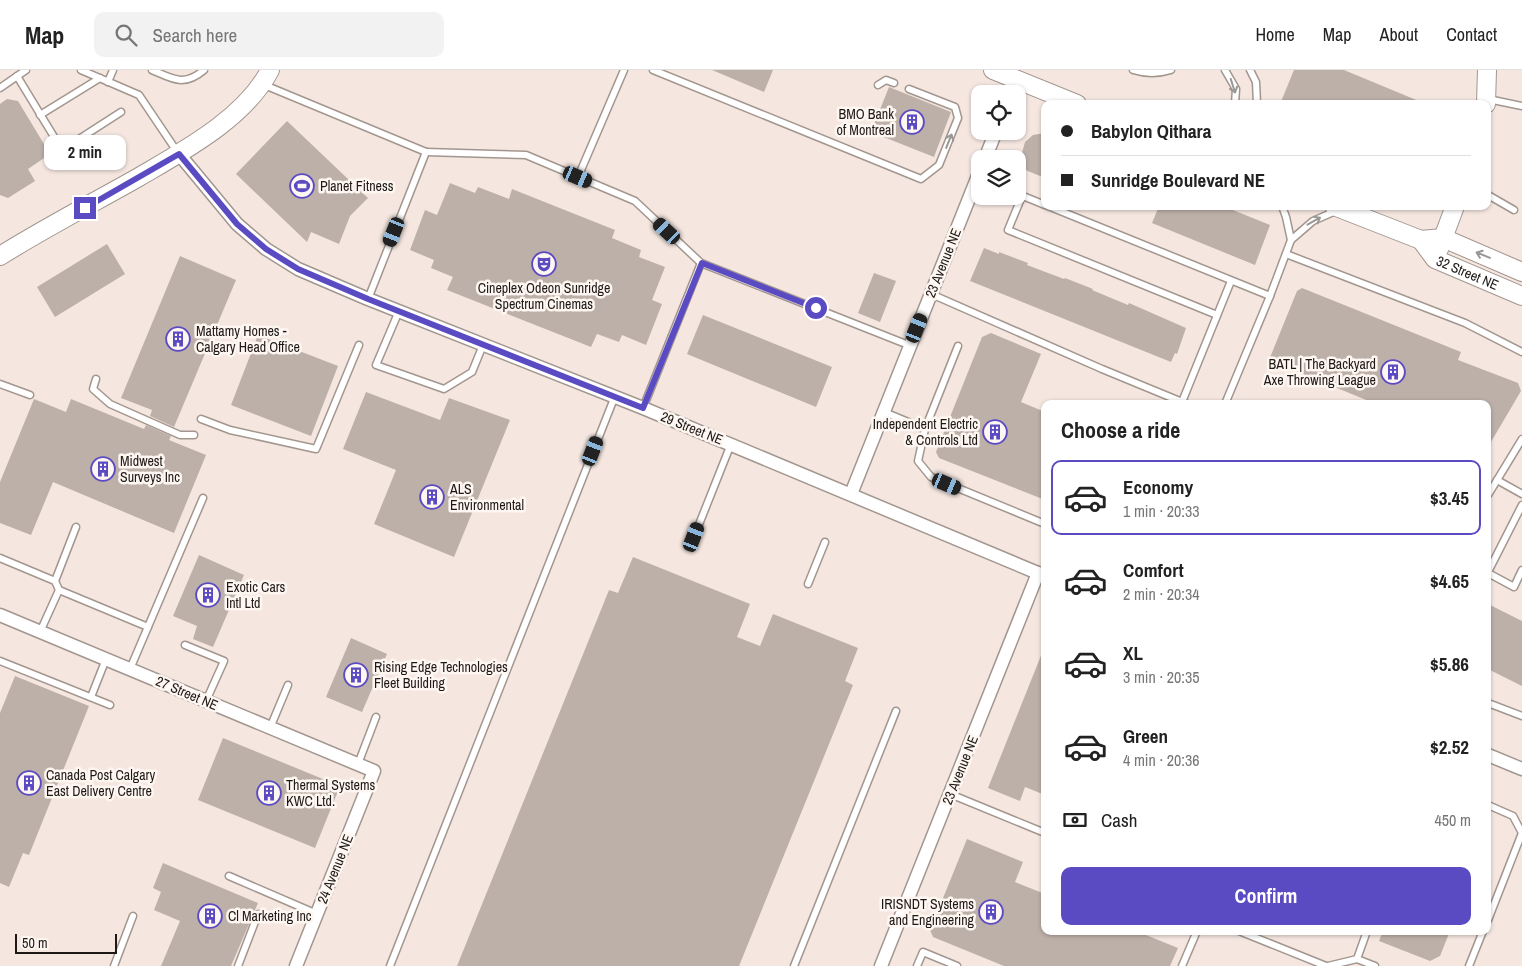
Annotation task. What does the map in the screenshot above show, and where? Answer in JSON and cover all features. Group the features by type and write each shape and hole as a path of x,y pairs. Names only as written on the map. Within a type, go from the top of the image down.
{"street":[{"path":"993,70 1012,85"},
{"path":"1486,100 1487,70"},
{"path":"1,254 179,154 233,115 266,77"},
{"path":"1026,90 1063,100"},
{"name":"29 Street NE","path":"179,154 237,224 266,249 298,269 368,299 615,396 1041,574"},
{"name":"23 Avenue NE","path":"851,494 971,196"},
{"name":"32 Street NE","path":"1342,210 1420,240 1443,238 1522,272"},
{"path":"1435,259 1454,210"},
{"name":"32 Street NE","path":"1420,240 1435,259 1522,296"},
{"name":"23 Avenue NE","path":"881,966 950,794 1041,576"},
{"name":"27 Street NE","path":"0,615 374,771"},
{"path":"1491,756 1522,769"},
{"name":"24 Avenue NE","path":"296,966 374,771"}],"lane":[{"path":"0,88 26,70"},
{"path":"81,70 139,95 179,154"},
{"path":"108,82 113,70"},
{"path":"152,70 176,80 186,81 204,70"},
{"path":"578,177 624,70"},
{"path":"653,70 921,179 939,164 958,118 955,107 909,89"},
{"path":"1133,70 1159,73 1171,70"},
{"path":"1225,70 1236,89 1235,100"},
{"path":"1250,70 1256,82 1257,100"},
{"path":"17,76 62,150 121,112"},
{"path":"266,77 426,152 526,155 635,201 702,263 911,346"},
{"path":"40,114 100,78"},
{"path":"878,85 886,80 894,83"},
{"path":"1491,102 1522,106"},
{"path":"368,299 426,152"},
{"path":"1491,197 1514,210"},
{"path":"1026,198 1041,204"},
{"path":"1017,205 1008,230 1217,315"},
{"path":"1056,210 1270,296"},
{"path":"1283,210 1291,240"},
{"path":"1227,400 1291,240 1313,221 1333,210"},
{"path":"1286,254 1465,324 1522,352"},
{"path":"643,408 702,263"},
{"path":"1185,400 1231,281"},
{"path":"931,294 1102,370 1177,400"},
{"path":"399,311 376,365 444,389 472,372 484,345"},
{"path":"201,419 230,430 316,449 359,345"},
{"path":"958,346 925,430 918,461 931,477 1041,522"},
{"path":"96,379 93,388 110,404 180,435 194,435"},
{"path":"1,386 30,395"},
{"path":"390,966 615,396"},
{"path":"884,412 925,430"},
{"path":"1491,489 1522,439"},
{"path":"694,537 731,444"},
{"path":"1496,480 1522,494"},
{"path":"130,669 204,498"},
{"path":"1491,566 1522,505"},
{"path":"54,581 76,526"},
{"path":"808,584 825,542"},
{"path":"0,558 54,581 59,590 148,627"},
{"path":"1491,574 1514,586 1522,570"},
{"path":"40,632 59,590"},
{"path":"185,646 224,661 206,701"},
{"path":"90,698 106,659"},
{"path":"0,661 110,705"},
{"path":"270,728 288,685"},
{"path":"1491,704 1522,716"},
{"path":"794,966 896,712"},
{"path":"358,764 376,717"},
{"path":"950,794 1041,831"},
{"path":"1491,807 1513,816 1522,833 1491,912"},
{"path":"228,876 317,914"},
{"path":"238,966 258,914"},
{"path":"114,966 134,916"},
{"path":"1182,966 1195,935"},
{"path":"1248,935 1327,966 1357,959 1375,966"},
{"path":"1357,959 1366,935"},
{"path":"1469,966 1481,935"},
{"path":"917,966 923,952 957,966"}],"building":[{"path":"712,70 773,70 764,92"},
{"path":"1294,70 1344,70 1416,100 1282,100"},
{"name":"BMO Bank of Montreal","path":"889,87 951,112 934,157 871,132"},
{"path":"7,99 18,101 50,154 28,169 35,181 8,198 0,195 0,104"},
{"name":"Planet Fitness","path":"287,121 368,198 350,216 339,244 311,232 307,242 236,174"},
{"path":"1041,134 1041,176 1026,170 1026,150 1023,150 1025,142 1033,135"},
{"name":"Cineplex Odeon Sunridge Spectrum Cinemas","path":"450,183 475,193 478,187 509,199 512,189 615,230 612,238 641,250 639,257 665,267 652,300 662,304 646,345 622,335 619,342 597,334 591,347 447,290 453,277 431,268 434,260 410,250 425,210 437,215"},
{"path":"1157,210 1233,210 1270,225 1255,265 1152,223"},
{"path":"107,244 125,274 55,317 37,287"},
{"path":"984,248 1028,263 1027,265 1093,289 1128,305 1129,303 1186,328 1177,354 1175,353 1171,362 970,281"},
{"name":"Mattamy Homes - Calgary Head Office","path":"180,256 236,280 174,427 150,416 152,410 121,398"},
{"path":"874,273 896,281 880,322 858,313"},
{"name":"BATL | The Backyard Axe Throwing League","path":"1302,288 1461,352 1458,360 1518,383 1521,391 1491,442 1491,400 1366,400 1269,360 1297,291"},
{"path":"703,315 832,367 816,407 687,354"},
{"name":"Independent Electric & Controls Ltd","path":"991,333 1041,354 1021,402 1041,410 1041,498 939,458 936,452 982,337"},
{"path":"258,335 338,366 311,436 231,405"},
{"name":"ALS Environmental","path":"366,392 440,420 449,398 510,420 454,557 374,524 396,470 343,449"},
{"name":"Midwest Surveys Inc","path":"34,399 66,412 71,399 144,429 146,425 171,436 169,440 206,455 174,533 53,482 31,535 0,523 0,482"},
{"name":"Exotic Cars Intl Ltd","path":"199,555 244,575 213,647 193,639 197,626 173,616"},
{"path":"633,557 750,604 737,637 760,646 773,614 858,648 845,681 853,685 739,966 457,966 609,590 618,593"},
{"path":"1491,606 1522,621 1522,686 1491,670"},
{"name":"Rising Edge Technologies Fleet Building","path":"351,638 387,654 362,712 326,697"},
{"path":"1041,656 1041,793 1025,787 1020,801 988,788"},
{"name":"Canada Post Calgary East Delivery Centre","path":"15,676 89,706 29,855 23,853 9,887 0,883 0,713"},
{"name":"Thermal Systems KWC Ltd.","path":"223,738 340,786 315,848 198,800"},
{"name":"IRISNDT Systems and Engineering","path":"967,839 1023,862 1015,882 1041,892 1041,935 1146,935 1178,948 1170,966 1004,966 933,937 930,930"},
{"name":"Cl Marketing Inc","path":"163,863 258,903 231,966 161,966 180,921 154,910 161,892 153,888"},
{"path":"1381,935 1448,935 1440,956 1430,961 1379,941"}],"place":[{"name":"BMO Bank of Montreal","path":"912,122"},
{"name":"Planet Fitness","path":"302,186"},
{"name":"Cineplex Odeon Sunridge Spectrum Cinemas","path":"544,264"},
{"name":"Mattamy Homes - Calgary Head Office","path":"178,339"},
{"name":"BATL | The Backyard Axe Throwing League","path":"1393,372"},
{"name":"Independent Electric & Controls Ltd","path":"995,432"},
{"name":"Midwest Surveys Inc","path":"103,469"},
{"name":"ALS Environmental","path":"432,497"},
{"name":"Exotic Cars Intl Ltd","path":"208,595"},
{"name":"Rising Edge Technologies Fleet Building","path":"356,675"},
{"name":"Canada Post Calgary East Delivery Centre","path":"29,783"},
{"name":"Thermal Systems KWC Ltd.","path":"269,793"},
{"name":"IRISNDT Systems and Engineering","path":"991,912"},
{"name":"Cl Marketing Inc","path":"210,916"}],"route":[{"path":"85,208 179,154 237,224 266,249 298,269 368,299 643,408 702,263 816,308"}]}
